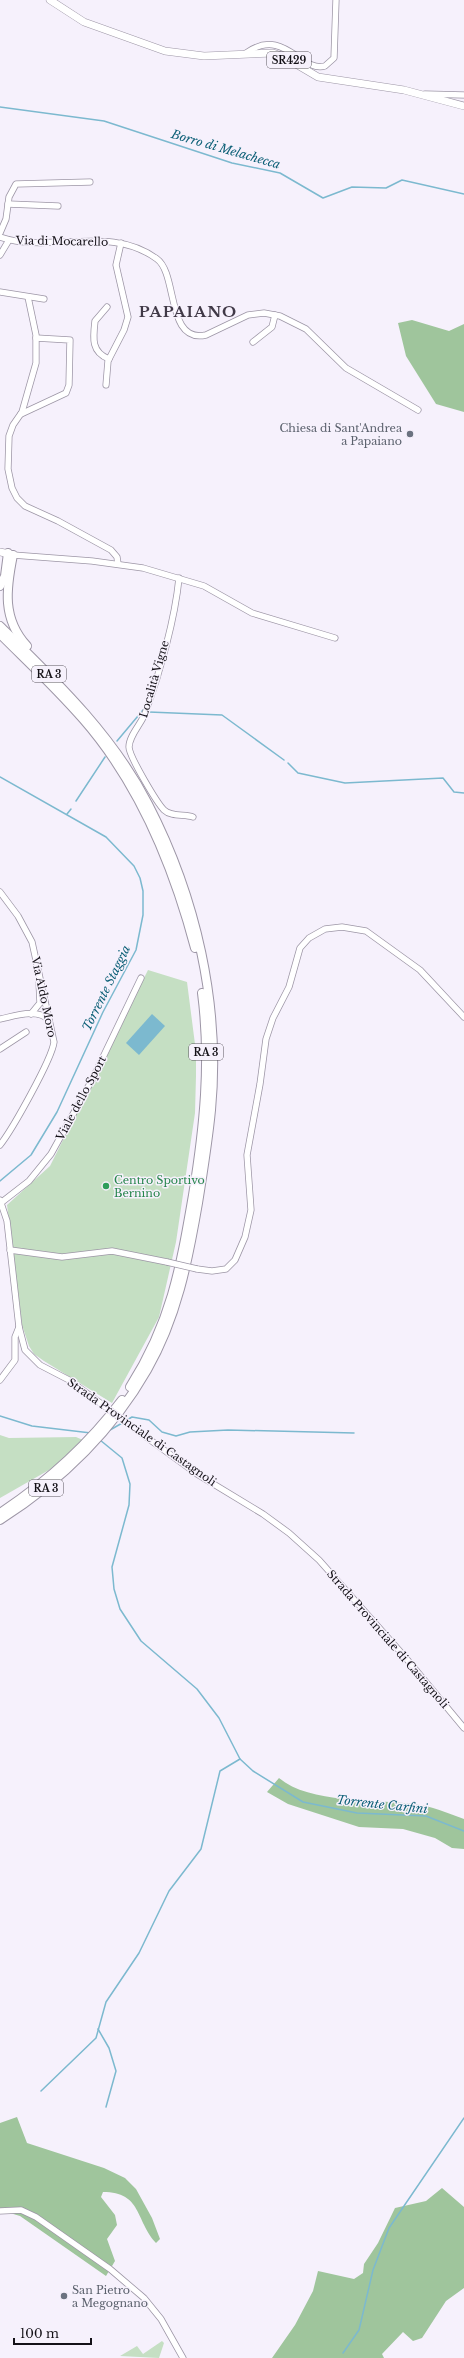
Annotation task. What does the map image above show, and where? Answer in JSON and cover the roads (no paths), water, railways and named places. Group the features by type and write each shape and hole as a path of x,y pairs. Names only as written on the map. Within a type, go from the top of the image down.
{"highway":[{"path":"0,586 5,576 7,553"},
{"path":"7,553 7,595 12,622 23,642 76,697 96,725"},
{"name":"RA 3","path":"0,626 66,691 96,725 137,783 161,832 194,920 211,1016 212,1057 211,1109 205,1158 189,1257 180,1293 169,1327 148,1370 110,1421 60,1478 0,1520"},
{"name":"RA 3","path":"0,634 67,701 99,739 139,799 162,850 188,921 195,949 205,1015 206,1108 189,1218 175,1292 164,1323 143,1366 110,1421"},
{"path":"0,640 46,685 67,701"},
{"name":"RA 3","path":"0,1513 56,1473 85,1449"}],"main road":[{"name":"SR429","path":"50,0 75,17 110,33 157,49 180,54 210,56 265,52 279,55 311,75 421,94 464,106"}],"street":[{"path":"246,53 262,46 276,45 289,50 315,66 326,66 334,58 336,0"},
{"path":"421,94 464,94"},
{"path":"0,233 6,219 12,188 20,183 90,182"},
{"path":"8,204 58,206"},
{"name":"Via di Mocarello","path":"0,237 9,240 33,242 96,241 121,243 147,253 161,262 168,276 178,320 187,330 196,335 208,334 248,315 275,315 306,329 336,361 349,371 418,410"},
{"path":"0,255 9,240"},
{"path":"106,385 109,359 124,330 128,317 116,265 121,243"},
{"path":"0,292 44,299"},
{"path":"28,297 36,338 35,370 21,414 11,429 8,441 9,474 12,488 17,498 30,509 58,521 110,550 117,557 118,564"},
{"path":"107,307 95,321 95,348 97,353 109,359"},
{"path":"254,342 272,327 275,315"},
{"path":"21,414 62,396 68,388 70,340 36,338"},
{"path":"7,553 118,564 179,578 207,587 252,613 335,638"},
{"name":"Località Vigne","path":"179,578 167,635 147,709 130,741 129,748 145,779 164,810 170,814 193,817"},
{"name":"Via Aldo Moro","path":"0,892 16,911 27,931 35,952 54,1042 51,1053 13,1126 0,1146"},
{"path":"10,1250 62,1257 112,1252 197,1269 220,1271 226,1269 235,1260 245,1236 250,1210 247,1155 260,1084 266,1038 273,1018 289,987 300,948 309,938 325,928 342,927 366,931 420,970 464,1017"},
{"path":"30,1014 40,1001 40,974"},
{"name":"Viale dello Sport","path":"1,1201 30,1181 50,1157 80,1101 141,978"},
{"path":"0,1019 30,1014 43,1015 50,1021"},
{"path":"0,1049 26,1032"},
{"name":"Strada Provinciale di Castagnoli","path":"1,1201 6,1215 19,1327 24,1347 32,1359 69,1380 197,1474 263,1514 289,1533 319,1560 405,1657 464,1728"},
{"path":"0,1380 15,1360 15,1337 19,1327"},
{"path":"0,2211 21,2210 36,2217 110,2269 144,2298 161,2319 183,2358"}],"water":[{"path":"152,1014 165,1026 139,1055 126,1043"}],"waterway":[{"name":"Borro di Melachecca","path":"0,107 104,121 232,163 280,173 323,198 352,187 386,188 402,180 464,194"},
{"path":"117,741 143,710"},
{"path":"149,712 222,715 284,760"},
{"path":"76,801 105,757"},
{"path":"288,763 298,773 345,783 443,778 454,792 464,793"},
{"name":"Torrente Staggia","path":"0,777 106,837 134,866 140,878 143,891 143,915 136,950 103,1012 57,1112 31,1155 0,1181"},
{"name":"Torrente Staggia","path":"67,814 71,809"},
{"name":"Torrente Carfini","path":"0,1416 32,1426 91,1433"},
{"path":"127,1420 132,1417 149,1420 162,1432 176,1436 190,1432 228,1430 354,1433"},
{"path":"110,1430 124,1422"},
{"name":"Torrente Carfini","path":"100,1440 122,1458 130,1484 129,1505 112,1567 114,1589 120,1609 141,1641 197,1689 219,1718 240,1759 253,1771 303,1802 357,1813 426,1816 464,1831"},
{"path":"41,2091 96,2038 106,2002 139,1953 169,1891 201,1849 220,1771 240,1759"},
{"path":"98,2029 109,2048 116,2071 106,2107"},
{"path":"343,2353 359,2330 373,2270 389,2228 464,2118"}],"place":[{"name":"Chiesa di Sant'Andrea a Papaiano","path":"410,434"},
{"name":"Centro Sportivo Bernino","path":"106,1186"},
{"name":"San Pietro a Megognano","path":"64,2296"}],"district":[{"name":"PAPAIANO","path":"188,311"}]}
